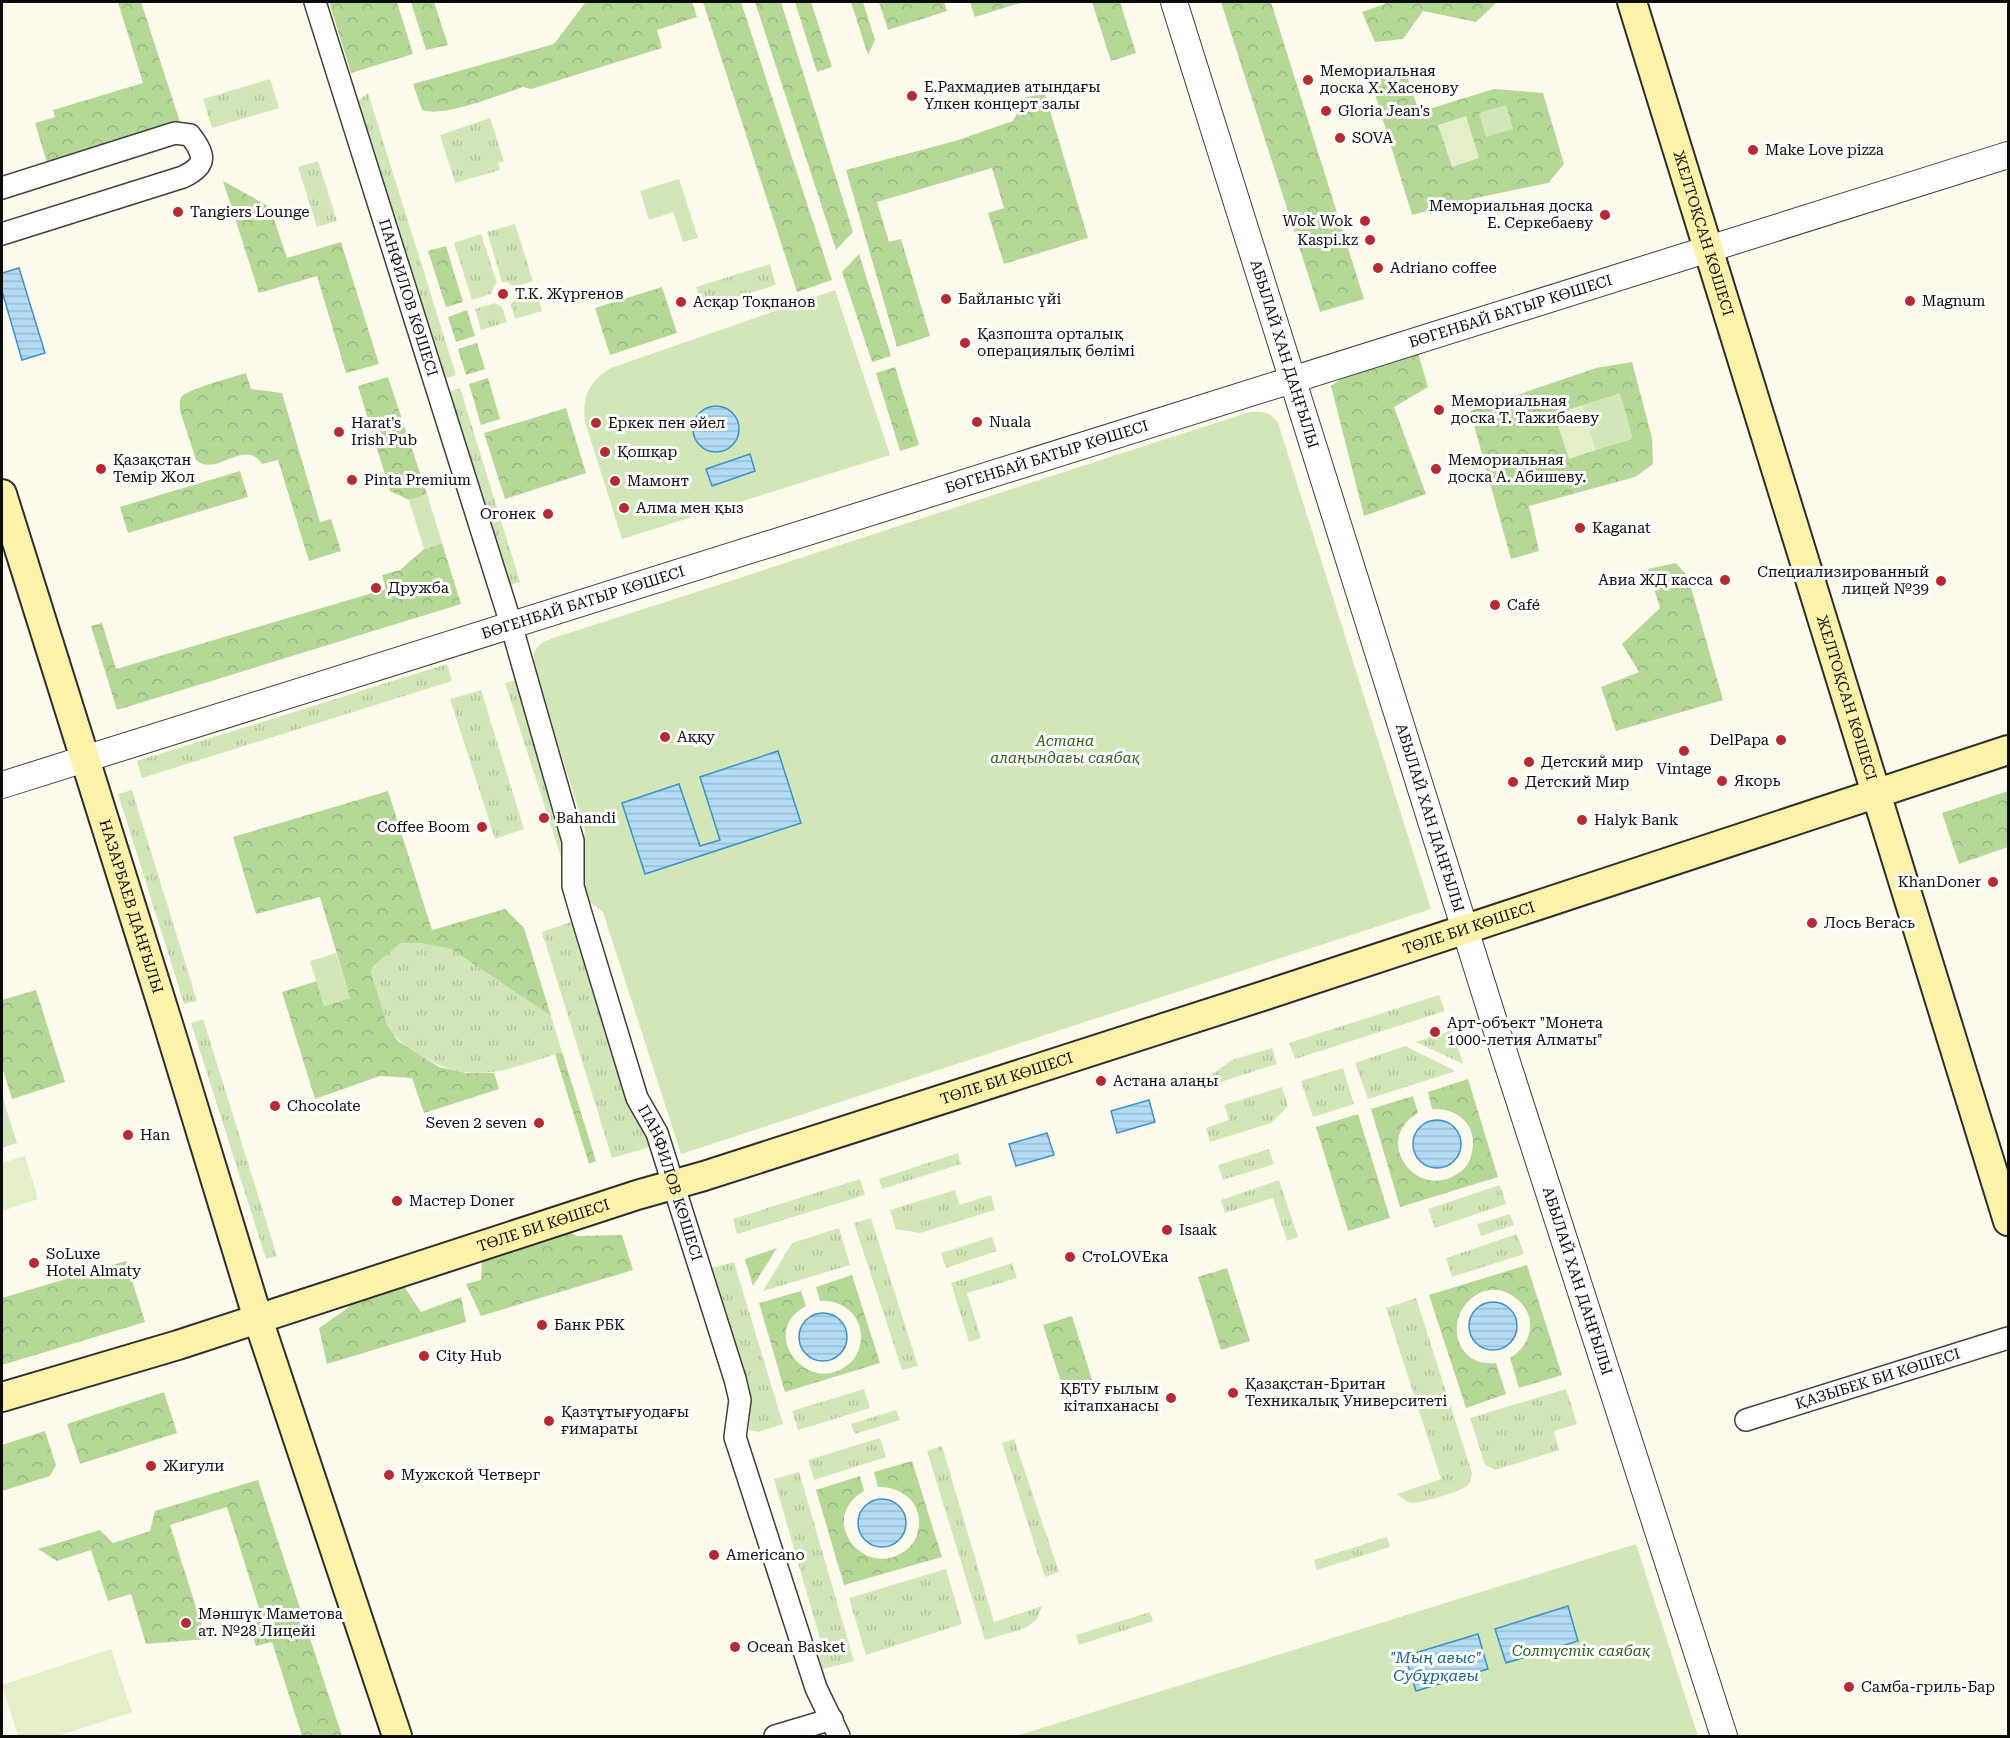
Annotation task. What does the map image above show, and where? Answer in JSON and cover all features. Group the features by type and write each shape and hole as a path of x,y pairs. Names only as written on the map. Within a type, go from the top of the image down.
{"main road":[{"name":"ЖЕЛТОҚСАН КӨШЕСІ","path":"1632,2 2008,1221"},
{"name":"НАЗАРБАЕВ ДАҢҒЫЛЫ","path":"2,494 258,1319 397,1737"},
{"name":"ТӨЛЕ БИ КӨШЕСІ","path":"2,1398 178,1345 1233,1006 2008,750"}],"street":[{"name":"ПАНФИЛОВ КӨШЕСІ","path":"315,2 511,624 573,841 573,886 637,1098 656,1130 735,1379 740,1400 735,1437 816,1688 836,1728"},
{"name":"АБЫЛАЙ ХАН ДАҢҒЫЛЫ","path":"1174,2 1491,1014 1724,1737"},
{"path":"2,188 175,133 190,135 201,149 201,161 196,171 183,177 2,234"},
{"name":"БӨГЕНБАЙ БАТЫР КӨШЕСІ","path":"84,758 2008,155"},
{"path":"2,785 84,758"},
{"name":"ҚАЗЫБЕК БИ КӨШЕСІ","path":"1746,1420 2008,1338"},
{"path":"775,1737 836,1728"}],"green space":[{"path":"118,2 141,2 180,122 47,163 35,123 55,117 53,110 143,83"},
{"path":"329,2 397,2 413,54 351,73"},
{"path":"411,2 434,2 448,45 426,50"},
{"path":"692,2 697,17 657,30 662,48 531,89 523,87 444,111 422,110 413,84 554,44 585,3"},
{"path":"703,2 741,2 832,280 797,292"},
{"path":"755,2 781,2 853,232 836,250"},
{"path":"795,2 811,2 832,67 817,72"},
{"path":"851,2 863,2 875,40 868,55"},
{"path":"879,2 944,2 947,11 888,30"},
{"path":"970,2 1019,2 1020,3 975,17"},
{"path":"1092,2 1120,2 1136,53 1111,61"},
{"path":"1221,2 1271,2 1364,299 1320,312"},
{"path":"1384,2 1497,2 1476,22 1423,11 1403,39 1375,42 1362,12 1385,4"},
{"path":"1367,68 1406,72 1419,112 1494,89 1543,93 1564,164 1548,183 1476,198 1412,215"},
{"path":"270,79 279,108 212,128 203,99"},
{"path":"368,93 456,375 443,379 355,103"},
{"path":"1045,94 1088,238 1004,264 988,213 1004,208 992,168 877,202 889,242 901,239 930,336 897,347 846,170 955,141 1013,121 1026,97"},
{"path":"1506,105 1513,129 1486,137 1479,113"},
{"path":"1466,116 1479,158 1452,167 1438,125"},
{"path":"490,118 504,161 498,163 500,170 455,183 440,135"},
{"path":"318,161 337,221 317,227 298,167"},
{"path":"679,179 698,238 683,242 673,212 649,220 640,191"},
{"path":"223,181 270,207 287,258 341,242 379,364 346,373 317,276 259,293"},
{"path":"515,224 533,281 514,287 507,282 502,282 487,232"},
{"path":"481,234 497,283 491,294 472,300 454,243"},
{"path":"446,246 463,302 446,307 428,251"},
{"path":"859,254 891,356 872,362 842,272"},
{"path":"770,264 776,285 702,308 696,287"},
{"path":"662,287 677,333 610,355 595,308"},
{"path":"536,289 542,311 515,319 511,305 517,295"},
{"path":"835,290 890,455 622,539 584,413 586,397 592,384 611,368","holes":["713,405 721,406 735,414 699,446 693,433 694,421 706,408"]},
{"path":"495,303 502,307 507,322 481,330 475,309"},
{"path":"467,310 475,336 456,342 448,317"},
{"path":"477,343 485,369 466,375 458,349"},
{"path":"1417,350 1428,387 1394,407 1426,494 1364,516 1331,386 1351,372"},
{"path":"1632,362 1652,438 1653,464 1635,477 1529,506 1539,551 1511,559 1470,411 1596,368"},
{"path":"895,367 919,445 900,451 876,373"},
{"path":"246,373 251,389 282,393 320,522 331,519 341,551 309,561 278,460 262,464 255,457 247,455 212,464 204,464 196,460 180,411 181,397 201,387"},
{"path":"388,377 427,494 409,500 390,491 358,386"},
{"path":"488,378 500,419 481,425 469,384"},
{"path":"460,388 520,582 508,586 446,393"},
{"path":"1620,393 1633,439 1596,450 1583,405"},
{"path":"1583,405 1596,450 1569,459 1554,414"},
{"path":"566,408 586,473 505,499 484,433"},
{"name":"Астана алаңындағы саябақ","path":"1250,412 1266,413 1278,423 1431,909 681,1154 603,912 583,897 577,878 585,831 536,672 534,655 537,647 553,638"},
{"path":"240,471 248,497 128,533 120,507"},
{"path":"427,494 442,543 424,549 409,500"},
{"path":"442,543 461,604 117,710 91,626 102,623 116,669 386,589 382,575 400,570 424,549"},
{"path":"1676,563 1688,577 1723,700 1616,731 1601,687 1639,672 1622,644 1660,608 1648,569"},
{"path":"447,664 452,681 142,778 137,761"},
{"path":"516,680 569,849 564,866 505,683"},
{"path":"481,690 524,829 495,839 450,699"},
{"path":"132,790 197,1001 184,1004 118,794"},
{"path":"388,791 432,930 505,909 524,928 551,1016 451,949 419,943 401,943 370,969 387,1025 398,1041 439,1067 466,1073 494,1073 499,1089 424,1113 412,1078 380,1076 315,1099 282,992 317,981 324,1006 350,998 320,897 256,914 233,837"},
{"path":"2008,791 2008,847 1959,864 1942,813"},
{"path":"577,920 635,1116 653,1146 612,1158 542,932"},
{"path":"401,943 419,943 451,949 551,1016 562,1052 509,1069 475,1073 441,1066 412,1050 388,1026 370,969"},
{"path":"336,953 350,998 324,1006 310,961"},
{"path":"36,990 65,1082 12,1099 2,1067 2,1000"},
{"path":"1439,995 1445,1011 1295,1059 1289,1043"},
{"path":"203,1019 277,1256 266,1259 191,1023"},
{"path":"1453,1030 1463,1064 1416,1042"},
{"path":"1405,1046 1456,1071 1368,1099 1355,1063"},
{"path":"1272,1048 1277,1064 1202,1088 1200,1083 1232,1060"},
{"path":"562,1052 596,1161 589,1164 555,1054"},
{"path":"1343,1068 1354,1104 1313,1117 1301,1081"},
{"path":"1468,1079 1498,1177 1400,1207 1371,1109 1413,1096 1418,1113 1405,1124 1399,1138 1399,1151 1405,1164 1415,1174 1427,1180 1442,1180 1457,1174 1468,1164 1472,1152 1472,1136 1468,1125 1457,1114 1442,1109 1432,1109 1428,1092"},
{"path":"1282,1087 1288,1106 1271,1123 1210,1142 1206,1128 1229,1120 1224,1105"},
{"path":"2,1095 17,1143 2,1148"},
{"path":"1358,1114 1390,1218 1348,1231 1316,1127"},
{"path":"1269,1149 1274,1164 1223,1180 1218,1165"},
{"path":"958,1153 961,1164 882,1189 879,1179"},
{"path":"25,1156 38,1199 2,1211 2,1163"},
{"path":"860,1179 865,1195 737,1234 733,1219"},
{"path":"1279,1180 1298,1237 1287,1241 1273,1198 1225,1213 1221,1200"},
{"path":"1500,1185 1506,1204 1435,1228 1428,1209"},
{"path":"955,1190 959,1205 991,1195 995,1210 920,1233 896,1229 890,1210"},
{"path":"1510,1214 1514,1225 1481,1236 1477,1224"},
{"path":"871,1218 918,1366 902,1370 854,1223"},
{"path":"839,1228 850,1265 763,1291 792,1243"},
{"path":"569,1232 577,1236 622,1235 633,1270 481,1316 466,1284 481,1280 482,1259"},
{"path":"1517,1234 1524,1254 1452,1277 1446,1258"},
{"path":"992,1237 997,1251 946,1268 941,1253"},
{"path":"777,1248 753,1286 745,1259"},
{"path":"126,1261 145,1322 2,1365 2,1298"},
{"path":"734,1262 783,1424 758,1432 749,1430 751,1396 712,1268"},
{"path":"1012,1263 1017,1278 967,1293 981,1338 969,1342 951,1283"},
{"path":"1527,1265 1562,1375 1519,1388 1510,1358 1526,1341 1530,1318 1522,1304 1510,1294 1500,1290 1485,1291 1471,1298 1462,1309 1457,1334 1461,1346 1469,1356 1480,1362 1496,1363 1506,1394 1466,1408 1429,1295"},
{"path":"1227,1268 1250,1341 1221,1350 1198,1277"},
{"path":"852,1275 880,1363 785,1392 759,1303 801,1291 806,1306 792,1317 786,1330 787,1343 792,1356 802,1366 815,1372 830,1373 845,1367 854,1359 861,1340 861,1331 850,1311 836,1303 820,1301 816,1287"},
{"path":"401,1282 421,1312 461,1297 466,1322 327,1364 319,1328 348,1308 356,1294"},
{"path":"1416,1298 1472,1473 1471,1480 1464,1488 1413,1503 1397,1494 1441,1479 1386,1308"},
{"path":"1072,1316 1095,1389 1066,1399 1043,1325"},
{"path":"864,1389 870,1408 798,1430 792,1411"},
{"path":"1566,1389 1577,1424 1554,1431 1559,1450 1495,1470 1485,1465 1470,1418"},
{"path":"164,1392 177,1433 80,1464 67,1424"},
{"path":"896,1410 900,1420 855,1434 851,1424"},
{"path":"45,1431 56,1465 50,1476 2,1491 2,1445"},
{"path":"880,1438 886,1457 814,1480 808,1460"},
{"path":"1014,1439 1059,1572 1045,1577 1002,1443"},
{"path":"942,1446 994,1622 1042,1606 1037,1619 1023,1629 985,1640 927,1451"},
{"path":"912,1461 942,1557 844,1585 816,1490 860,1476 864,1491 850,1503 844,1516 845,1530 851,1542 861,1552 874,1558 888,1558 907,1550 912,1544 919,1525 919,1516 913,1502 901,1492 878,1487 874,1472"},
{"path":"799,1472 854,1661 823,1669 819,1658 823,1649 774,1479"},
{"path":"258,1480 342,1736 302,1736 272,1642 256,1646 249,1625 263,1621 227,1507 170,1525 206,1639 146,1644 131,1594 108,1601 91,1550 57,1561 38,1549 100,1530 113,1543 150,1531 155,1511"},
{"path":"1387,1537 1390,1547 1317,1570 1314,1560"},
{"name":"Солтүстік саябақ","path":"1636,1544 1698,1736 1016,1736"},
{"path":"946,1569 962,1624 866,1655 849,1598"},
{"path":"1150,1612 1153,1621 1079,1645 1076,1635"},
{"path":"111,1649 132,1712 58,1736 18,1736 2,1685"}],"water":[{"path":"19,268 45,353 22,360 2,291 2,273"},
{"path":"721,406 733,412 738,420 738,438 733,446 725,451 711,452 703,449 696,442 693,424 696,416 703,409"},
{"path":"750,454 755,471 712,486 706,469"},
{"path":"778,751 801,823 645,874 622,803 679,784 700,846 720,840 700,777"},
{"path":"1149,1100 1155,1122 1117,1133 1111,1111"},
{"path":"1432,1120 1442,1120 1457,1130 1461,1144 1457,1158 1451,1164 1442,1168 1432,1168 1417,1158 1413,1149 1413,1139 1423,1124"},
{"path":"1047,1133 1054,1155 1016,1166 1009,1144"},
{"path":"1488,1302 1498,1302 1513,1312 1517,1326 1513,1340 1507,1346 1498,1350 1488,1350 1473,1340 1469,1331 1469,1321 1479,1306"},
{"path":"818,1313 828,1313 843,1323 847,1337 843,1351 837,1357 828,1361 818,1361 803,1351 799,1342 799,1332 809,1317"},
{"path":"877,1499 887,1499 902,1509 906,1523 902,1537 896,1543 887,1547 877,1547 862,1537 858,1528 858,1518 868,1503"},
{"name":"\"Мың ағыс\" Субұрқағы","path":"1568,1606 1578,1641 1506,1663 1495,1629"},
{"name":"\"Мың ағыс\" Субұрқағы","path":"1478,1634 1488,1669 1416,1691 1405,1656"}],"place":[{"name":"Мемориальная доска Х. Хасенову","path":"1308,80"},
{"name":"Е.Рахмадиев атындағы Үлкен концерт залы","path":"912,96"},
{"name":"Gloria Jean's","path":"1326,111"},
{"name":"SOVA","path":"1340,138"},
{"name":"Make Love pizza","path":"1753,150"},
{"name":"Tangiers Lounge","path":"178,212"},
{"name":"Мемориальная доска Е. Серкебаеву","path":"1605,215"},
{"name":"Wok Wok","path":"1365,221"},
{"name":"Kaspi.kz","path":"1370,240"},
{"name":"Adriano coffee","path":"1378,268"},
{"name":"Т.К. Жүргенов","path":"503,294"},
{"name":"Байланыс үйі","path":"946,299"},
{"name":"Magnum","path":"1910,301"},
{"name":"Асқар Тоқпанов","path":"681,302"},
{"name":"Қазпошта орталық операциялық бөлімі","path":"965,343"},
{"name":"Мемориальная доска Т. Тажибаеву","path":"1439,410"},
{"name":"Nuala","path":"977,422"},
{"name":"Еркек пен әйел","path":"596,423"},
{"name":"Harat's Irish Pub","path":"339,432"},
{"name":"Қошқар","path":"605,452"},
{"name":"Қазақстан Темір Жол","path":"101,469"},
{"name":"Мемориальная доска А. Абишеву.","path":"1436,469"},
{"name":"Pinta Premium","path":"352,480"},
{"name":"Мамонт","path":"615,481"},
{"name":"Алма мен қыз","path":"624,508"},
{"name":"Огонек","path":"548,514"},
{"name":"Kaganat","path":"1580,528"},
{"name":"Авиа ЖД касса","path":"1725,580"},
{"name":"Специализированный лицей №39","path":"1941,581"},
{"name":"Дружба","path":"376,588"},
{"name":"Café","path":"1495,605"},
{"name":"Аққу","path":"665,737"},
{"name":"DelPapa","path":"1781,740"},
{"name":"Vintage","path":"1684,751"},
{"name":"Детский мир","path":"1529,762"},
{"name":"Якорь","path":"1722,781"},
{"name":"Детский Мир","path":"1513,782"},
{"name":"Bahandi","path":"544,818"},
{"name":"Halyk Bank","path":"1582,820"},
{"name":"Coffee Boom","path":"482,827"},
{"name":"KhanDoner","path":"1993,882"},
{"name":"Лось Вегась","path":"1812,923"},
{"name":"Арт-объект \"Монета 1000-летия Алматы\"","path":"1435,1032"},
{"name":"Астана алаңы","path":"1101,1081"},
{"name":"Chocolate","path":"275,1106"},
{"name":"Seven 2 seven","path":"539,1123"},
{"name":"Han","path":"128,1135"},
{"name":"Мастер Doner","path":"397,1201"},
{"name":"Isaak","path":"1167,1230"},
{"name":"СтоLOVEка","path":"1070,1257"},
{"name":"SoLuxe Hotel Almaty","path":"34,1263"},
{"name":"Банк РБК","path":"542,1325"},
{"name":"City Hub","path":"424,1356"},
{"name":"Қазақстан-Британ Техникалық Университеті","path":"1233,1393"},
{"name":"ҚБТУ ғылым кітапханасы","path":"1171,1398"},
{"name":"Қазтұтығуодағы ғимараты","path":"549,1421"},
{"name":"Жигули","path":"151,1466"},
{"name":"Мужской Четверг","path":"389,1475"},
{"name":"Americano","path":"714,1555"},
{"name":"Мәншүк Маметова ат. №28 Лицейі","path":"186,1623"},
{"name":"Ocean Basket","path":"735,1647"},
{"name":"Самба-гриль-Бар","path":"1849,1687"}]}
